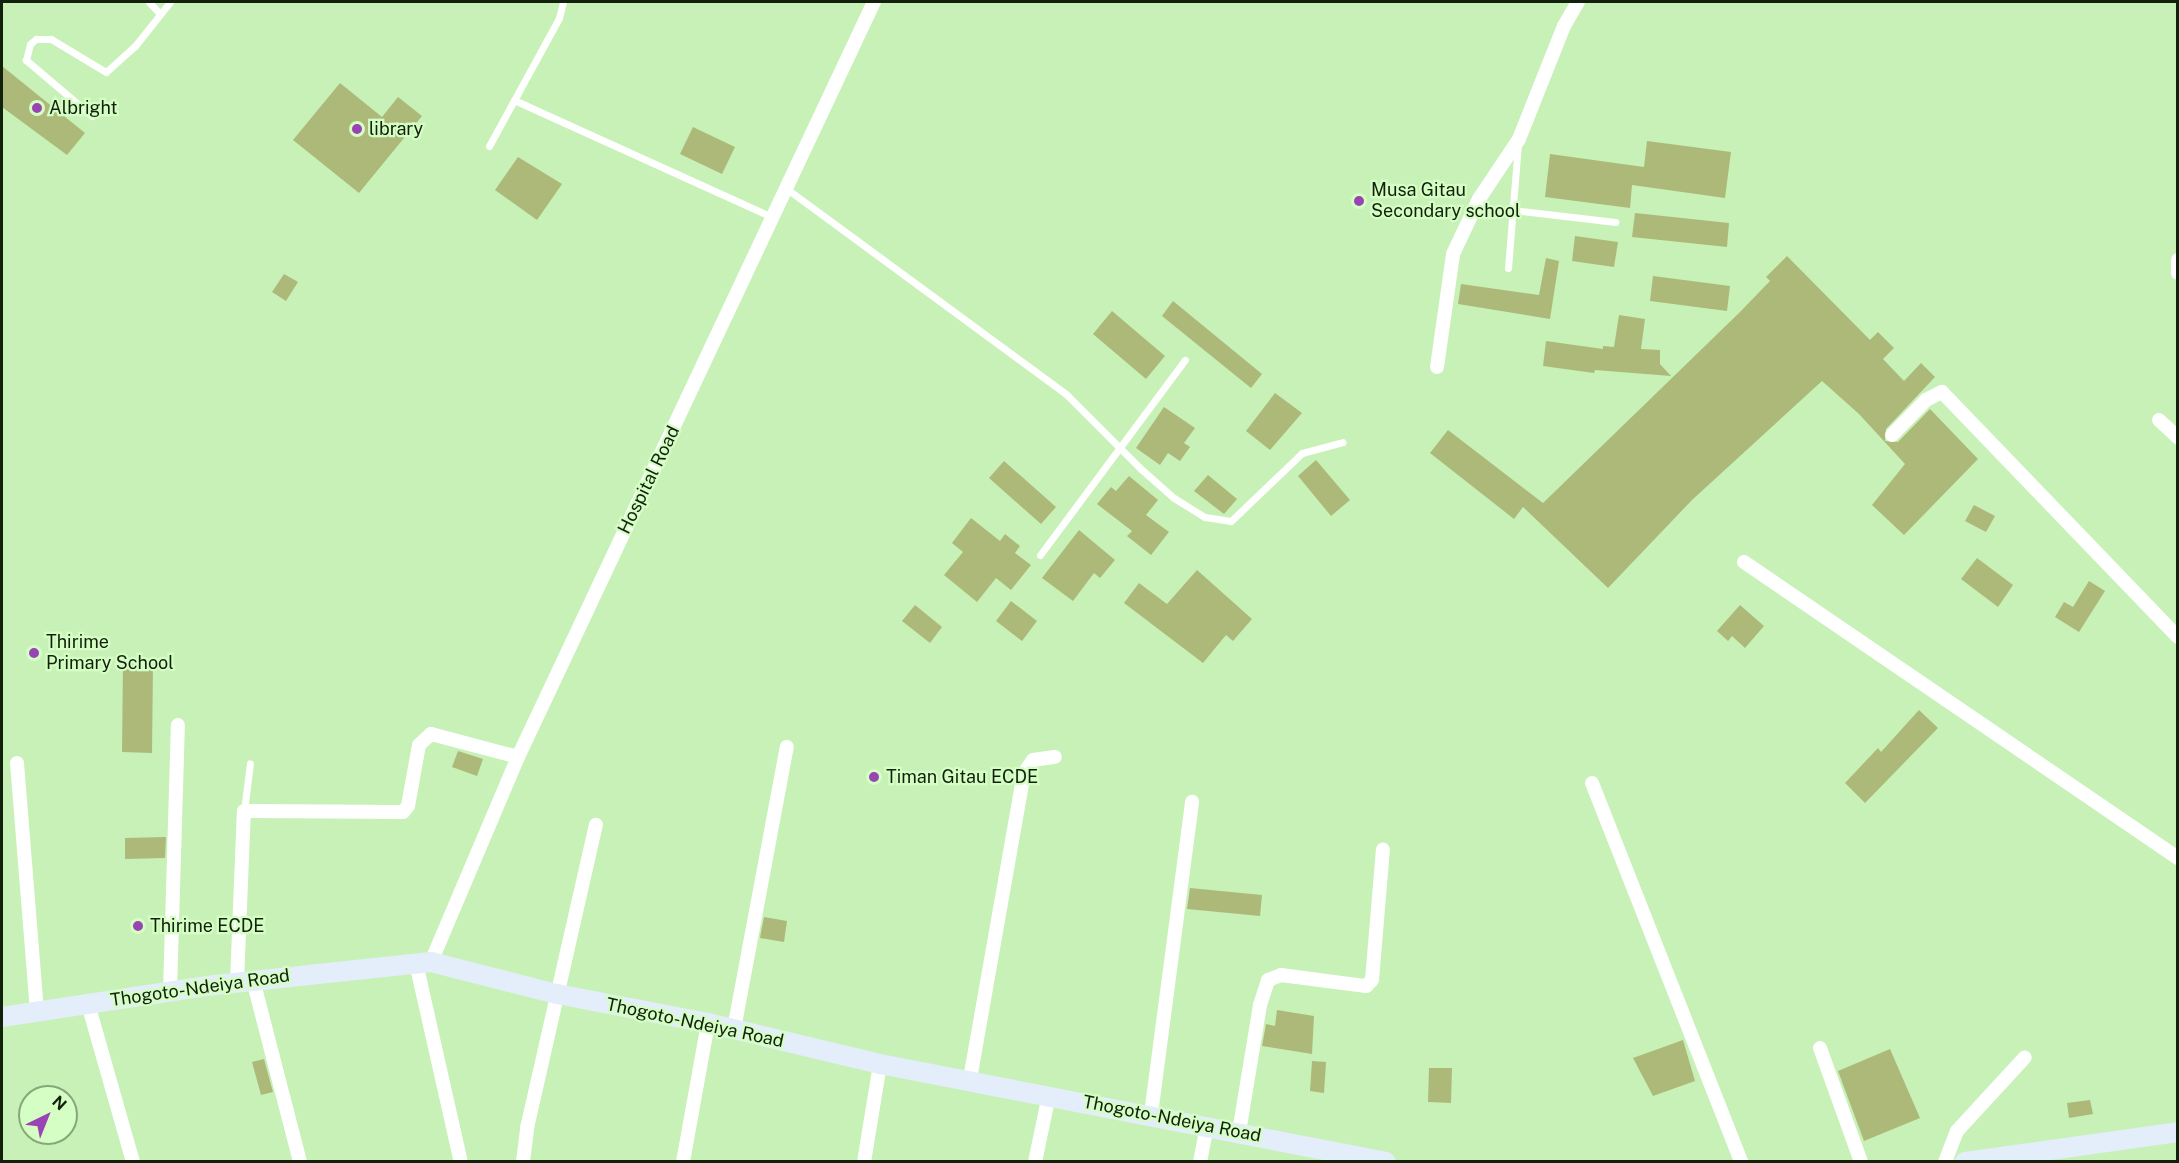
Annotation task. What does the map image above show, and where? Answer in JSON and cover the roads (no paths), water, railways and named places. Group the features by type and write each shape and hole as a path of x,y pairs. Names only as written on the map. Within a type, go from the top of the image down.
{"main road":[{"name":"Thogoto-Ndeiya Road","path":"2,1017 245,981 424,962 557,994 708,1023 880,1064 1151,1114 1376,1161"},
{"path":"1965,1161 2178,1132"}],"street":[{"name":"Hospital Road","path":"424,962 518,757 874,2"},
{"path":"1437,367 1453,254 1479,199 1519,139 1564,26 1578,2"},
{"path":"2178,260 2178,273"},
{"path":"1892,435 1926,400 1942,392 2178,637"},
{"path":"2159,420 2178,438"},
{"path":"1744,562 2178,858"},
{"path":"170,991 177,725"},
{"path":"300,1161 245,981 244,812 403,812 408,806 419,745 431,734 518,757"},
{"path":"734,1029 787,747"},
{"path":"970,1079 1024,773 1033,760 1055,757"},
{"path":"17,763 37,1012"},
{"path":"1592,783 1742,1161"},
{"path":"1151,1114 1192,802"},
{"path":"523,1161 557,994 596,825"},
{"path":"1239,1132 1268,980 1281,975 1370,984 1383,849"},
{"path":"424,962 461,1161"},
{"path":"88,1004 133,1161"},
{"path":"683,1161 708,1023"},
{"path":"1820,1048 1861,1161"},
{"path":"1945,1161 1957,1131 2025,1057"},
{"path":"864,1161 880,1064"},
{"path":"1035,1161 1049,1095"},
{"path":"1200,1161 1207,1125"}],"lane":[{"path":"148,2 160,14"},
{"path":"92,116 26,60 30,44 36,39 51,39 95,68 106,72 135,46 170,2"},
{"path":"489,146 559,18 563,2"},
{"path":"514,100 774,218"},
{"path":"1508,268 1519,139"},
{"path":"787,189 1066,394 1174,498 1220,523 1239,516 1302,453 1343,442"},
{"path":"1513,210 1615,222"},
{"path":"1040,555 1185,360"},
{"path":"244,812 250,763"}],"place":[{"name":"Albright","path":"37,108"},
{"name":"library","path":"357,129"},
{"name":"Musa Gitau Secondary school","path":"1359,201"},
{"name":"Thirime Primary School","path":"34,653"},
{"name":"Timan Gitau ECDE","path":"874,777"},
{"name":"Thirime ECDE","path":"138,926"}]}
